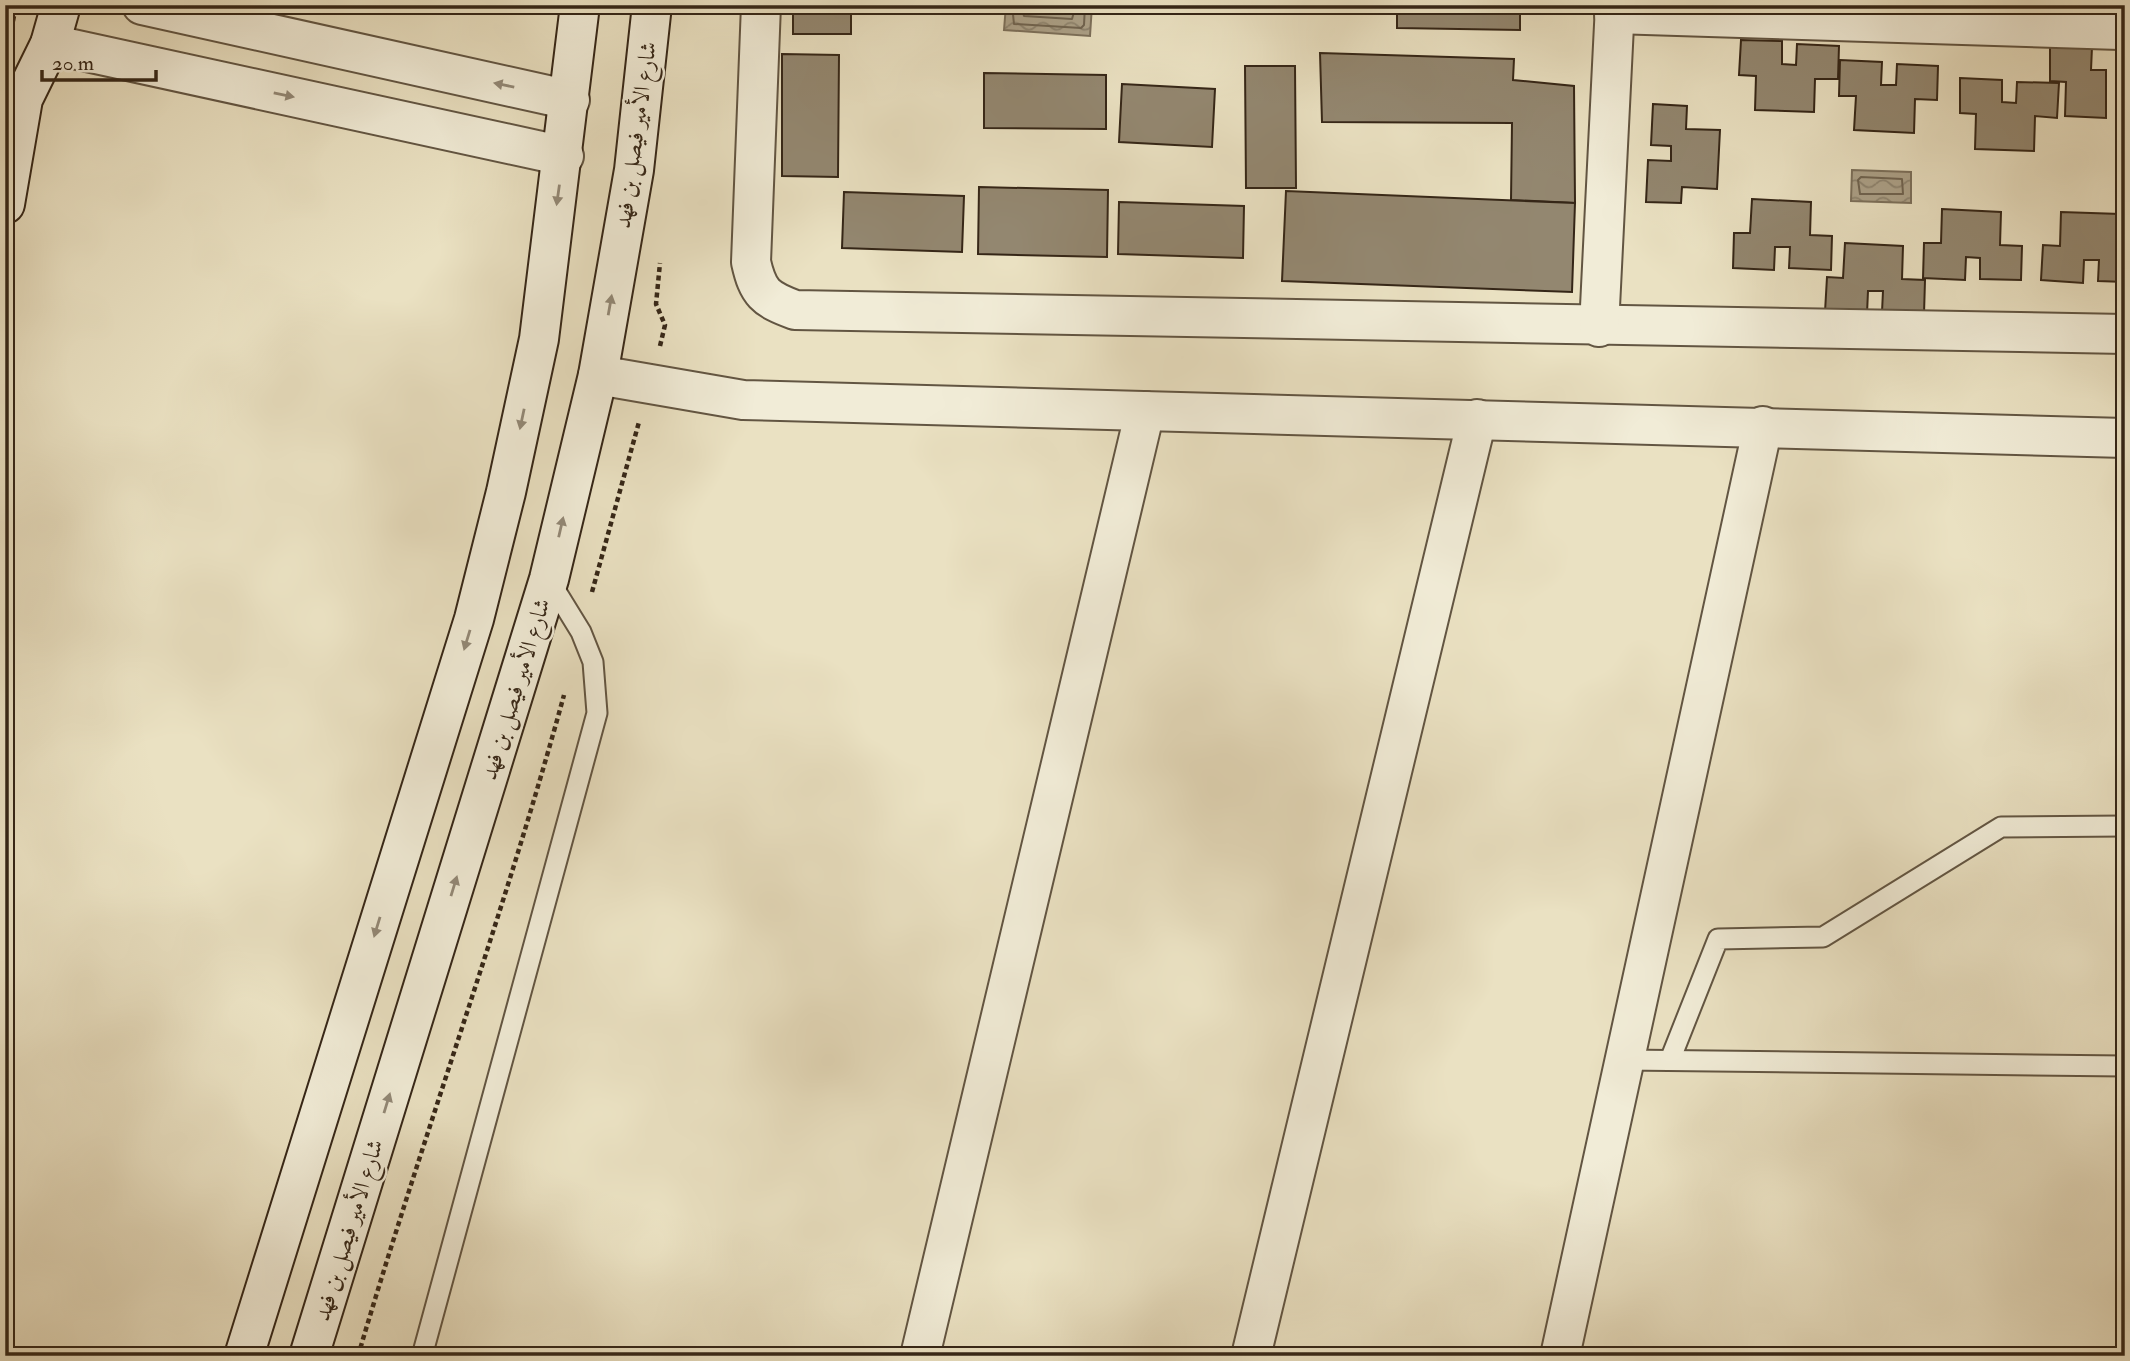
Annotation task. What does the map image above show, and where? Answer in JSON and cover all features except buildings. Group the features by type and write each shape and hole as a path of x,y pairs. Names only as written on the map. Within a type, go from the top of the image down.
{"street":[{"path":"5,204 23,99 50,44 61,5"},
{"path":"142,5 570,100"},
{"path":"244,1356 474,619 506,492 539,339 564,156 580,5"},
{"name":"شارع الأمير فيصل بن فهد","path":"309,1356 549,579 598,375 634,170 652,5"},
{"path":"761,5 751,262 756,284 770,301 795,310 1599,327 2125,334"},
{"path":"1599,327 1615,10 2120,30"},
{"path":"50,44 564,156"},
{"path":"598,375 743,400 2125,438"},
{"path":"920,1356 1145,411"},
{"path":"1251,1356 1477,419"},
{"path":"1560,1356 1763,426"}],"lane":[{"path":"422,1356 597,713 593,662 581,632 549,579"},
{"path":"1670,1060 1718,939 1823,937 2001,827 2125,826"},
{"path":"1624,1060 2125,1066"}],"water":[{"path":"1006,5 1092,5 1090,36 1004,30"},
{"path":"1852,170 1911,172 1911,203 1851,201"}]}
